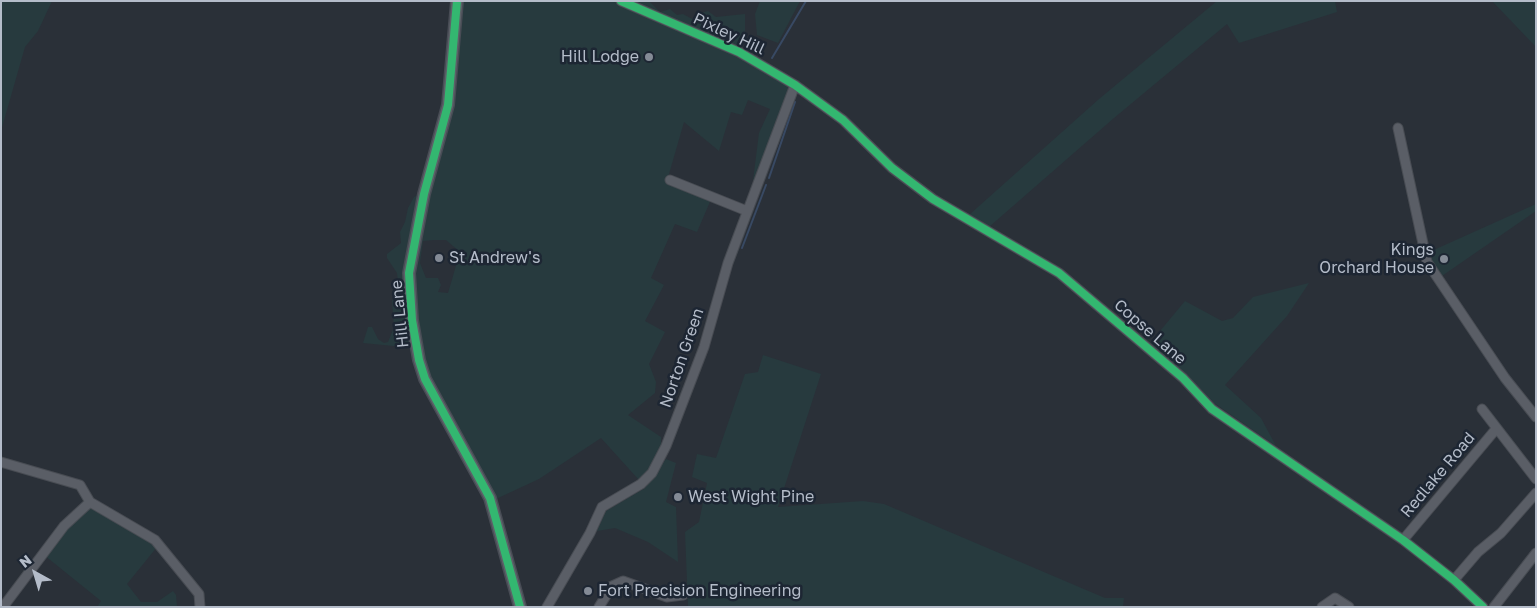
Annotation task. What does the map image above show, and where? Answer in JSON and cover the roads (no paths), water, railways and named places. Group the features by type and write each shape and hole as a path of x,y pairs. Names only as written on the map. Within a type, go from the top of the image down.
{"main road":[{"name":"Hill Lane","path":"457,1 448,105 424,194 409,273 412,320 419,360 425,379 490,498 520,607"}],"street":[{"name":"Pixley Hill","path":"620,1 739,52 795,85"},
{"name":"Norton Green","path":"547,607 590,533 602,507 641,484 652,473 666,446 704,347 728,263 795,85"},
{"name":"Copse Lane","path":"795,85 842,120 892,168 933,199 1059,273 1183,378 1212,409 1403,540 1454,580 1483,607"},
{"path":"1398,128 1427,262 1490,356 1536,417"},
{"path":"670,180 747,211"},
{"path":"1482,409 1536,479"},
{"name":"Redlake Road","path":"1403,540 1496,429"},
{"path":"1,462 80,485 90,502 155,540 200,594 200,607"},
{"path":"1454,580 1478,552 1500,533 1536,493"},
{"path":"3,607 59,532 90,502"},
{"path":"1494,607 1536,553"},
{"path":"599,607 612,586 622,582 667,597 683,595"},
{"path":"1322,607 1336,598 1349,607"}],"waterway":[{"path":"772,58 806,1"},
{"path":"769,178 795,102"},
{"path":"742,248 766,185"}],"place":[{"name":"Hill Lodge","path":"649,57"},
{"name":"St Andrew's","path":"439,258"},
{"name":"Kings Orchard House","path":"1444,259"},
{"name":"West Wight Pine","path":"678,497"},
{"name":"Fort Precision Engineering","path":"588,591"}]}
